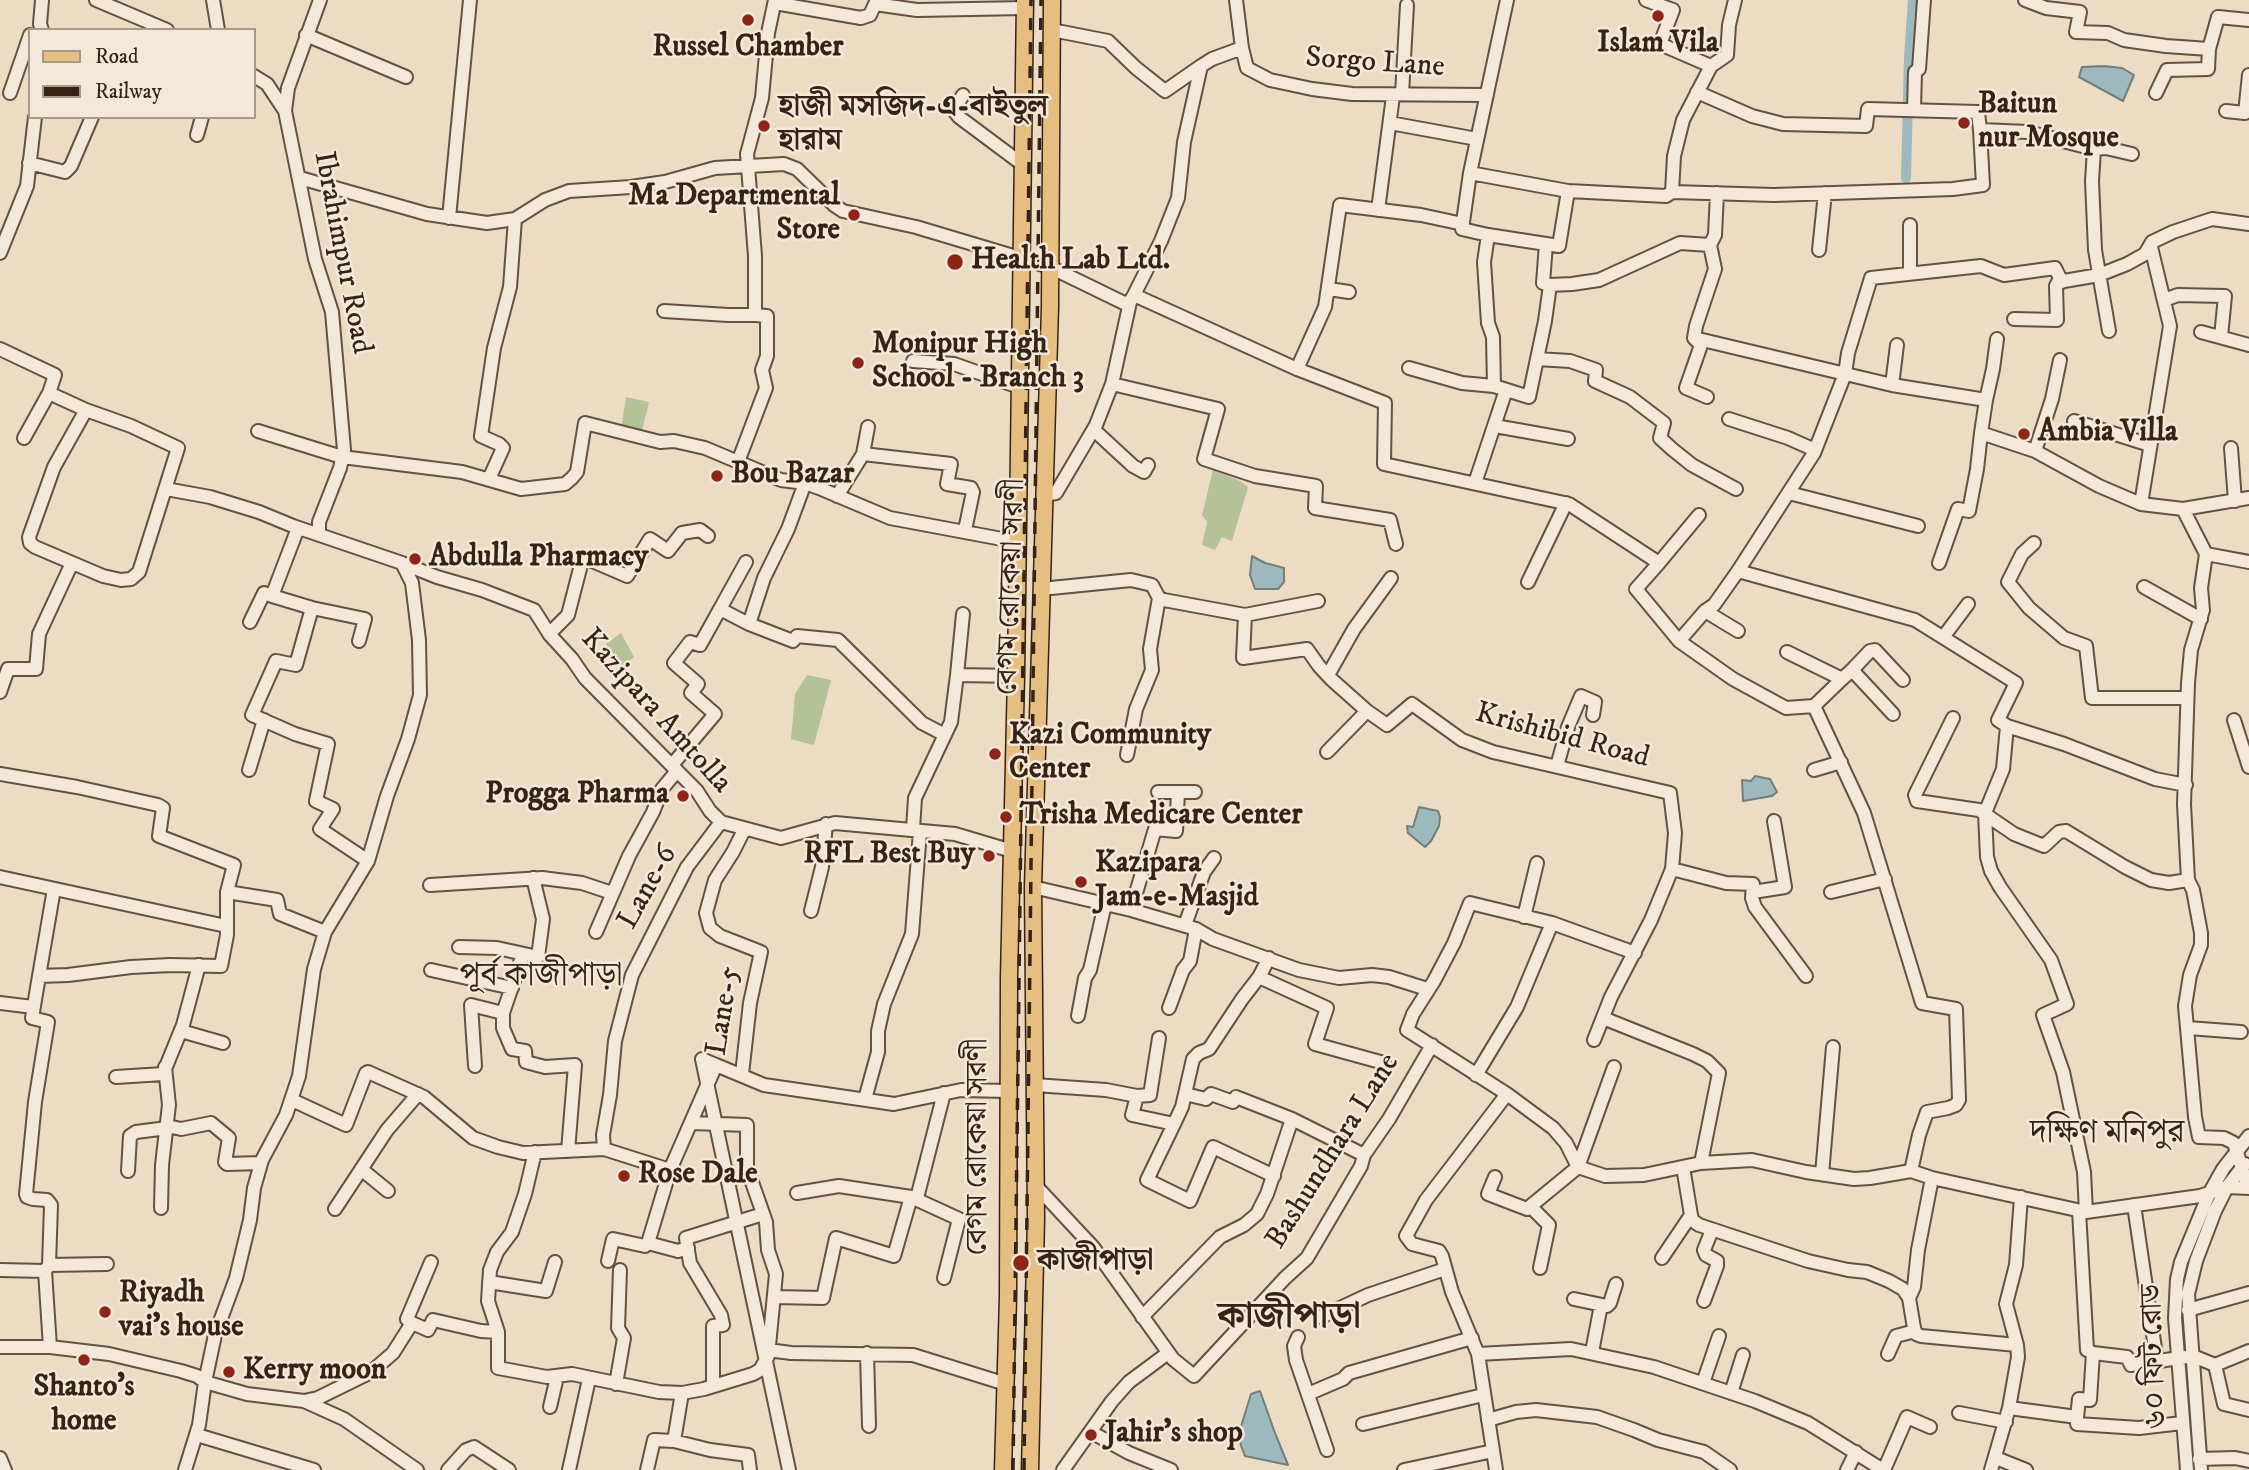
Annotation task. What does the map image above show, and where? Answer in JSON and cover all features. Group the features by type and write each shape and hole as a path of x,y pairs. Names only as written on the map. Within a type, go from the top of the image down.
{"main road":[{"name":"বেগম রোকেয়া সরণী","path":"1030,1470 1035,1186 1033,887 1050,267 1052,0"},
{"name":"বেগম রোকেয়া সরণী","path":"1003,1470 1025,4"},
{"path":"1025,55 1051,56"}],"street":[{"path":"38,28 42,0"},
{"path":"97,0 162,28"},
{"path":"213,0 218,28"},
{"path":"285,111 288,88 320,0"},
{"path":"449,218 470,0"},
{"path":"1507,0 1470,173 1462,229 1559,246 1568,191"},
{"path":"1646,0 1673,10 1660,44 1711,66"},
{"path":"1672,192 1674,156 1684,120 1711,66 1727,55 1735,0"},
{"path":"1909,109 1915,72 1919,69 1924,0"},
{"path":"2025,0 2046,8 2080,12 2076,32 2108,33 2124,40 2209,49"},
{"path":"755,315 755,256 747,154 762,99 768,33 775,1 861,18 868,17 875,4 917,10 1025,4"},
{"name":"Sorgo Lane","path":"1240,1 1242,48 1247,68 1270,80 1352,94 1487,95"},
{"path":"1378,210 1390,122 1398,95 1407,5"},
{"path":"2156,93 2167,70 2207,69 2209,49 2218,17 2249,20"},
{"path":"1052,30 1108,41 1165,91 1212,59 1242,48"},
{"path":"306,35 406,76"},
{"path":"10,93 28,41"},
{"path":"1044,495 1056,493 1094,430 1112,384 1132,298 1161,241 1178,198 1184,142 1201,66"},
{"path":"2226,111 2245,113 2249,75"},
{"name":"Ibrahimpur Road","path":"256,77 267,85 285,111 315,259 332,312 343,432 342,457 319,522 319,534"},
{"path":"1470,173 1568,191 1665,196 1672,192 1774,195 1953,189 1983,185 1978,112 1868,109 1866,126 1783,124 1752,116 1697,93"},
{"path":"963,95 956,106 955,112 959,117 1022,158"},
{"path":"0,253 27,186 35,119"},
{"path":"29,163 65,172 71,166 91,119"},
{"path":"197,135 201,119"},
{"path":"1390,122 1477,139"},
{"path":"1980,130 2028,132 2094,149 2106,148 2132,154"},
{"path":"2094,149 2092,181 2095,250 2109,331"},
{"path":"300,178 449,218 487,223 515,219 545,200 569,191 631,187 715,168 785,163 797,169 834,205 844,211 916,227 1050,267 1124,303 1132,298"},
{"path":"1694,338 1715,269 1710,245 1715,235 1717,193"},
{"path":"1819,250 1825,193"},
{"path":"1297,369 1325,307 1340,205 1421,215 1463,224"},
{"path":"489,480 503,449 499,444 481,436 494,348 510,287 515,219"},
{"path":"2014,319 2057,320 2056,286 2062,282 2099,275 2127,264 2145,254 2152,243 2173,232 2212,219 2249,224"},
{"path":"1910,225 1910,273"},
{"path":"1475,483 1495,426 1500,388 1493,337 1488,323 1484,262 1488,234"},
{"path":"1546,244 1543,283 1550,285 1572,285 1599,279 1680,243 1710,245"},
{"path":"2141,504 2170,326 2151,247"},
{"path":"1679,641 1704,611 1714,605 1815,450 1845,374 1848,353 1871,278 1981,266 2004,275 2055,268 2062,282"},
{"path":"1409,368 1462,383 1500,388 1529,397 1550,285"},
{"path":"1329,289 1349,292"},
{"path":"2164,300 2178,295 2225,296 2221,337"},
{"path":"1132,298 1297,369 1385,403 1384,464 1566,503 1659,563"},
{"path":"664,311 767,316 767,356 762,370 766,390 738,462"},
{"path":"2201,332 2249,345"},
{"path":"1694,338 1892,385 1986,400"},
{"path":"1694,338 1701,345 1686,387 1707,397"},
{"path":"1939,562 1958,509 1969,511 1997,340"},
{"path":"1892,385 1897,345"},
{"path":"0,349 55,375 49,393 24,438"},
{"path":"1537,359 1570,360 1596,370 1595,381 1630,397 1664,423 1660,438 1672,449 1692,465 1736,489"},
{"path":"2035,451 2052,399 2060,360"},
{"path":"913,361 954,364 1019,387"},
{"path":"1112,384 1218,409 1204,459 1255,477 1316,486 1315,508 1390,520 1396,544"},
{"path":"49,393 178,448 139,572 131,579 103,576 30,543 29,537 54,467 86,410"},
{"path":"1729,419 1788,438 1815,450"},
{"path":"2074,421 2150,445"},
{"path":"258,431 342,457 440,468 521,489 565,484 577,472 586,423 660,442 691,444 781,480 805,483 890,518 1018,542"},
{"path":"1495,426 1568,439"},
{"path":"837,496 863,454 868,427"},
{"path":"1094,430 1133,466 1144,472 1148,465"},
{"path":"1981,433 2035,451 2099,486 2141,504 2183,509 2249,498"},
{"path":"2231,448 2235,501"},
{"path":"863,454 951,464 947,484 971,488 973,492 965,530"},
{"path":"748,624 764,578 788,529 805,483"},
{"name":"Kazipara Amtolla","path":"166,489 210,497 259,512 534,610 549,634 615,710 697,791 721,822 781,838 835,823 916,830 955,834 1012,851"},
{"path":"1789,493 1918,526"},
{"path":"1528,582 1566,503"},
{"path":"2183,509 2206,554 2202,588 2203,610 2191,650 2184,804 2188,880 2193,890 2201,945 2186,990 2185,1006 2190,1074 2199,1137 2224,1138 2245,1152 2246,1181 2249,1186 2227,1187"},
{"path":"1699,515 1636,589 1679,641 1733,679 1786,708 1814,706 1870,651 1875,650 1903,680"},
{"path":"272,596 298,528"},
{"path":"549,634 568,615 583,558 627,576 650,539 668,551 682,533 700,530 708,536"},
{"path":"2034,543 2022,554 2008,582 2029,608 2064,638 2086,646 2092,698 2187,698"},
{"path":"2206,554 2249,562"},
{"path":"596,932 662,789 715,715 691,693 698,684 674,663 690,642 700,645 746,562"},
{"path":"0,691 8,669 36,669 39,634 72,563"},
{"path":"185,1470 197,1435 215,1335 236,1278 261,1163 292,1100 299,1076 314,969 325,932 368,861 387,796 408,739 419,695 419,640 412,583 402,563"},
{"path":"1738,571 1914,620 1944,636 2016,683 1998,720 2007,726 2064,744 2155,779 2186,785"},
{"path":"1328,675 1354,629 1391,578"},
{"path":"1041,590 1130,580 1152,585 1159,598 1150,649 1152,670 1136,709 1127,755"},
{"path":"2144,587 2201,620"},
{"path":"250,622 264,593 312,608 365,619 359,641"},
{"path":"1159,598 1245,615 1318,601"},
{"path":"1944,636 1968,604"},
{"path":"312,608 296,665 276,661 252,715 295,734 328,744 316,801 332,809 320,829 368,861"},
{"path":"720,608 748,624 793,641 797,636 838,640 922,723 945,735"},
{"path":"1704,611 1738,631"},
{"path":"865,1099 877,1052 884,1004 912,934 915,798 951,722 963,614"},
{"name":"Krishibid Road","path":"1245,615 1243,658 1307,649 1328,675 1367,711 1387,725 1412,704 1462,740 1493,752 1670,793 1675,833 1672,869"},
{"path":"1787,652 1847,674 1893,714"},
{"path":"957,675 1016,676"},
{"path":"1557,766 1568,727 1581,696 1595,702 1593,715"},
{"path":"1814,706 1864,813 1923,1003 1956,1009 1959,1100 1956,1105 1927,1112 1911,1171"},
{"path":"1327,752 1367,711"},
{"path":"1953,718 1915,795 1917,801 1979,810 2014,834 2044,846 2059,832 2066,831 2144,877 2162,883 2188,880"},
{"path":"249,770 264,720"},
{"path":"2234,720 2244,739 2249,767"},
{"path":"2007,726 2003,769 1985,814 1984,834 1990,871 2040,948 2051,960 2067,1004 2043,1015 2063,1072 2085,1181 2082,1211 2087,1349 2093,1353 2127,1357 2131,1365 2193,1356 2215,1365 2249,1351"},
{"path":"1814,770 1841,762"},
{"path":"0,775 76,787 158,805 163,808 159,836 234,865 228,892 220,966 131,967 39,976"},
{"path":"1158,792 1195,792"},
{"path":"1132,910 1155,829 1176,831 1178,793"},
{"path":"1753,892 1785,887 1774,821"},
{"name":"Lane-6","path":"604,1149 603,1135 615,1041 632,975 687,867 721,822"},
{"path":"811,911 822,867 826,824"},
{"name":"Lane-5","path":"742,1074 750,1003 761,952 720,936 710,928 706,914 715,880 744,830"},
{"path":"1170,1008 1190,961 1191,927 1205,872 1214,858"},
{"path":"1524,917 1537,863"},
{"path":"1594,1040 1611,997 1651,920 1672,869 1726,883 1753,884 1755,907 1807,976"},
{"path":"0,877 226,926"},
{"path":"430,885 533,878 582,883 612,893"},
{"path":"458,947 497,948 538,957 543,919 533,878"},
{"path":"1831,892 1885,879"},
{"path":"1033,887 1191,927 1213,939 1299,971 1339,978 1372,975 1389,977 1427,989"},
{"path":"50,1347 47,1268 50,1201 33,1199 26,1194 34,1102 48,1022 33,1020 33,1007 54,889"},
{"path":"228,892 277,900 280,914 325,932"},
{"path":"1634,953 1552,923 1470,903 1454,943 1407,1030 1507,1094 1553,1128 1566,1143 1578,1167 1594,1174 1615,1178 1701,1163 1752,1160 1822,1174 1870,1178 1911,1171 2082,1211 2134,1205 2209,1204 2227,1187 2245,1152"},
{"path":"1078,1016 1084,978 1090,970 1105,905"},
{"path":"1476,1075 1517,1007 1552,923"},
{"path":"523,954 503,1013 503,1028 512,1049 526,1051 526,1062 545,1067 575,1065 568,1151"},
{"path":"1269,958 1259,977 1209,1049 1193,1059 1174,1125 1147,1180 1190,1200 1213,1147 1274,1175"},
{"path":"116,1077 162,1074 181,1031 199,965"},
{"path":"431,971 512,988"},
{"path":"1259,977 1327,1008 1315,1044 1384,1063"},
{"path":"0,1003 33,1007"},
{"path":"475,1066 471,1004 503,1013"},
{"path":"1603,1018 1693,1054 1707,1061 1719,1073 1701,1163"},
{"path":"2188,1028 2241,1032"},
{"path":"181,1031 223,1043"},
{"path":"1035,1085 1106,1090 1137,1096 1150,1095 1159,1038"},
{"name":"Bashundhara Lane","path":"1168,1353 1194,1376 1307,1258 1361,1166 1363,1155 1389,1119 1432,1045"},
{"path":"1822,1174 1833,1047"},
{"path":"789,1470 702,1059 764,1085 894,1104 961,1090 1008,1091"},
{"path":"608,1261 612,1239 645,1246 648,1243 670,1170 716,1065"},
{"path":"161,1208 162,1165 169,1105 165,1067"},
{"path":"1495,1177 1488,1194 1527,1209 1578,1167 1614,1068"},
{"path":"292,1100 346,1125 367,1072 418,1094 438,1107 459,1129 474,1139 523,1153 604,1149 670,1170"},
{"path":"775,1297 823,1298 836,1238 894,1256 914,1198 944,1093"},
{"path":"335,1209 387,1130 418,1094"},
{"path":"1185,1094 1206,1099 1211,1094 1233,1102 1236,1097 1292,1119 1363,1155"},
{"path":"1496,1470 1478,1354 1439,1251 1412,1244 1406,1236 1426,1200 1507,1094"},
{"path":"1137,1096 1132,1115 1174,1125"},
{"path":"1142,1317 1220,1237 1244,1225 1257,1214 1274,1175 1292,1119"},
{"path":"128,1171 130,1136 136,1132 167,1127 181,1129 211,1123 229,1138 225,1162 227,1164 261,1163"},
{"path":"535,1152 512,1232 496,1252 490,1270 488,1301 498,1332 498,1368 557,1377 572,1374 659,1392 682,1393 760,1370 768,1350 776,1274 768,1250 763,1214 747,1168 747,1125 692,1123"},
{"name":"৬০ ফিট রোড","path":"2187,1470 2175,1318 2181,1262 2209,1204 2245,1152"},
{"path":"1683,1167 1692,1220 1699,1225 1832,1267 1867,1272 1903,1289 1909,1297 1915,1331 1921,1336 2017,1345"},
{"path":"361,1169 388,1191"},
{"path":"1909,1297 1914,1287 1918,1250 1933,1178"},
{"path":"797,1193 839,1186 914,1198 960,1220 944,1278"},
{"path":"1035,1186 1093,1247 1168,1353 1129,1382 1063,1470"},
{"path":"2021,1197 2016,1265 2006,1304 2018,1357 2010,1408 1994,1464 2026,1470"},
{"name":"৬০ ফিট রোড","path":"2200,1464 2188,1294 2209,1204"},
{"path":"2134,1205 2157,1362"},
{"path":"1531,1207 1549,1225 1540,1268"},
{"path":"713,1385 713,1326 723,1325 721,1315 690,1263 686,1238 763,1214"},
{"path":"1662,1258 1691,1215"},
{"path":"1704,1301 1717,1266 1717,1261 1705,1253 1712,1230"},
{"path":"648,1243 677,1251 688,1248"},
{"path":"431,1262 406,1320 428,1330 433,1320 481,1331 498,1332"},
{"path":"489,1282 547,1291 555,1262"},
{"path":"0,1270 107,1264"},
{"path":"1321,1318 1368,1295 1445,1269"},
{"path":"616,1384 624,1338 618,1328 620,1270"},
{"path":"1574,1299 1601,1305 1610,1303 1616,1284"},
{"path":"2189,1310 2249,1293"},
{"path":"1592,1352 1601,1305"},
{"path":"304,1401 331,1393 384,1363 412,1323"},
{"path":"1888,1354 1896,1336 1915,1331"},
{"path":"1703,1383 1719,1336"},
{"path":"1298,1337 1294,1346 1295,1353 1328,1450"},
{"path":"1308,1394 1343,1379 1349,1373 1472,1338"},
{"path":"0,1347 50,1347 109,1354 181,1371 197,1376 205,1382 247,1394 304,1401 344,1419 417,1470"},
{"path":"1478,1354 1571,1349 1641,1363 1731,1393 1808,1423 1884,1470 1906,1417 1930,1427"},
{"path":"768,1350 791,1353 913,1354 1006,1384"},
{"path":"867,1353 869,1426"},
{"path":"2093,1353 2090,1399 2079,1399 2077,1424 2139,1428 2182,1423"},
{"path":"1731,1393 1743,1354"},
{"path":"2215,1365 2224,1404 2249,1410"},
{"path":"550,1408 557,1377"},
{"path":"569,1470 589,1379"},
{"path":"674,1441 682,1393"},
{"path":"1363,1424 1483,1395"},
{"path":"2010,1408 2077,1416"},
{"path":"1488,1420 1516,1412 1536,1410 1597,1417 1658,1440 1704,1452 1730,1470"},
{"path":"1959,1413 2006,1422"},
{"path":"776,1428 783,1470"},
{"path":"1091,1432 1129,1453 1171,1470"},
{"path":"197,1435 314,1470"},
{"path":"647,1470 654,1440 674,1441 710,1450 748,1455 750,1470"},
{"path":"448,1470 466,1450 474,1447 509,1470"},
{"path":"1404,1470 1493,1451"},
{"path":"1847,1470 1856,1452"},
{"path":"0,1458 5,1470"},
{"path":"2200,1464 2249,1461"}],"green space":[{"path":"626,397 649,402 641,434 621,429"},
{"path":"1213,470 1248,487 1232,541 1222,537 1215,550 1202,545 1207,522 1202,515"},
{"path":"621,633 634,657 621,668 606,644"},
{"path":"807,675 831,680 814,745 791,739 795,694"}],"water":[{"path":"2082,67 2122,68 2134,75 2123,101 2079,77"},
{"path":"1252,556 1284,568 1284,582 1278,589 1255,589 1250,575"},
{"path":"1755,776 1770,779 1777,792 1772,796 1743,801 1742,780 1751,781"},
{"path":"1419,807 1438,811 1440,817 1439,826 1425,847 1408,833 1407,826 1413,827"},
{"path":"1260,1391 1288,1465 1245,1456 1241,1446 1239,1433 1251,1394"}],"waterway":[{"path":"1906,178 1913,0"}],"railway":[{"path":"1013,1470 1031,0"},
{"path":"1024,1470 1041,0"}],"place":[{"name":"Islam Vila","path":"1658,16"},
{"name":"Russel Chamber","path":"748,20"},
{"name":"Baitun nur Mosque","path":"1964,123"},
{"name":"হাজী মসজিদ-এ-বাইতুল হারাম","path":"764,126"},
{"name":"Ma Departmental Store","path":"854,215"},
{"name":"Health Lab Ltd.","path":"955,262"},
{"name":"Monipur High School - Branch 3","path":"858,363"},
{"name":"Ambia Villa","path":"2024,434"},
{"name":"Bou Bazar","path":"717,476"},
{"name":"Abdulla Pharmacy","path":"415,559"},
{"name":"Kazi Community Center","path":"995,754"},
{"name":"Progga Pharma","path":"683,796"},
{"name":"Trisha Medicare Center","path":"1006,817"},
{"name":"RFL Best Buy","path":"989,856"},
{"name":"Kazipara Jam-e-Masjid","path":"1081,882"},
{"name":"Rose Dale","path":"624,1176"},
{"name":"কাজীপাড়া","path":"1021,1263"},
{"name":"Riyadh vai's house","path":"105,1312"},
{"name":"Shanto's home","path":"84,1360"},
{"name":"Kerry moon","path":"229,1372"},
{"name":"Jahir's shop","path":"1091,1435"}],"district":[{"name":"পূর্ব কাজীপাড়া","path":"541,978"},
{"name":"দক্ষিণ মনিপুর","path":"2107,1135"},
{"name":"কাজীপাড়া","path":"1289,1319"}]}
